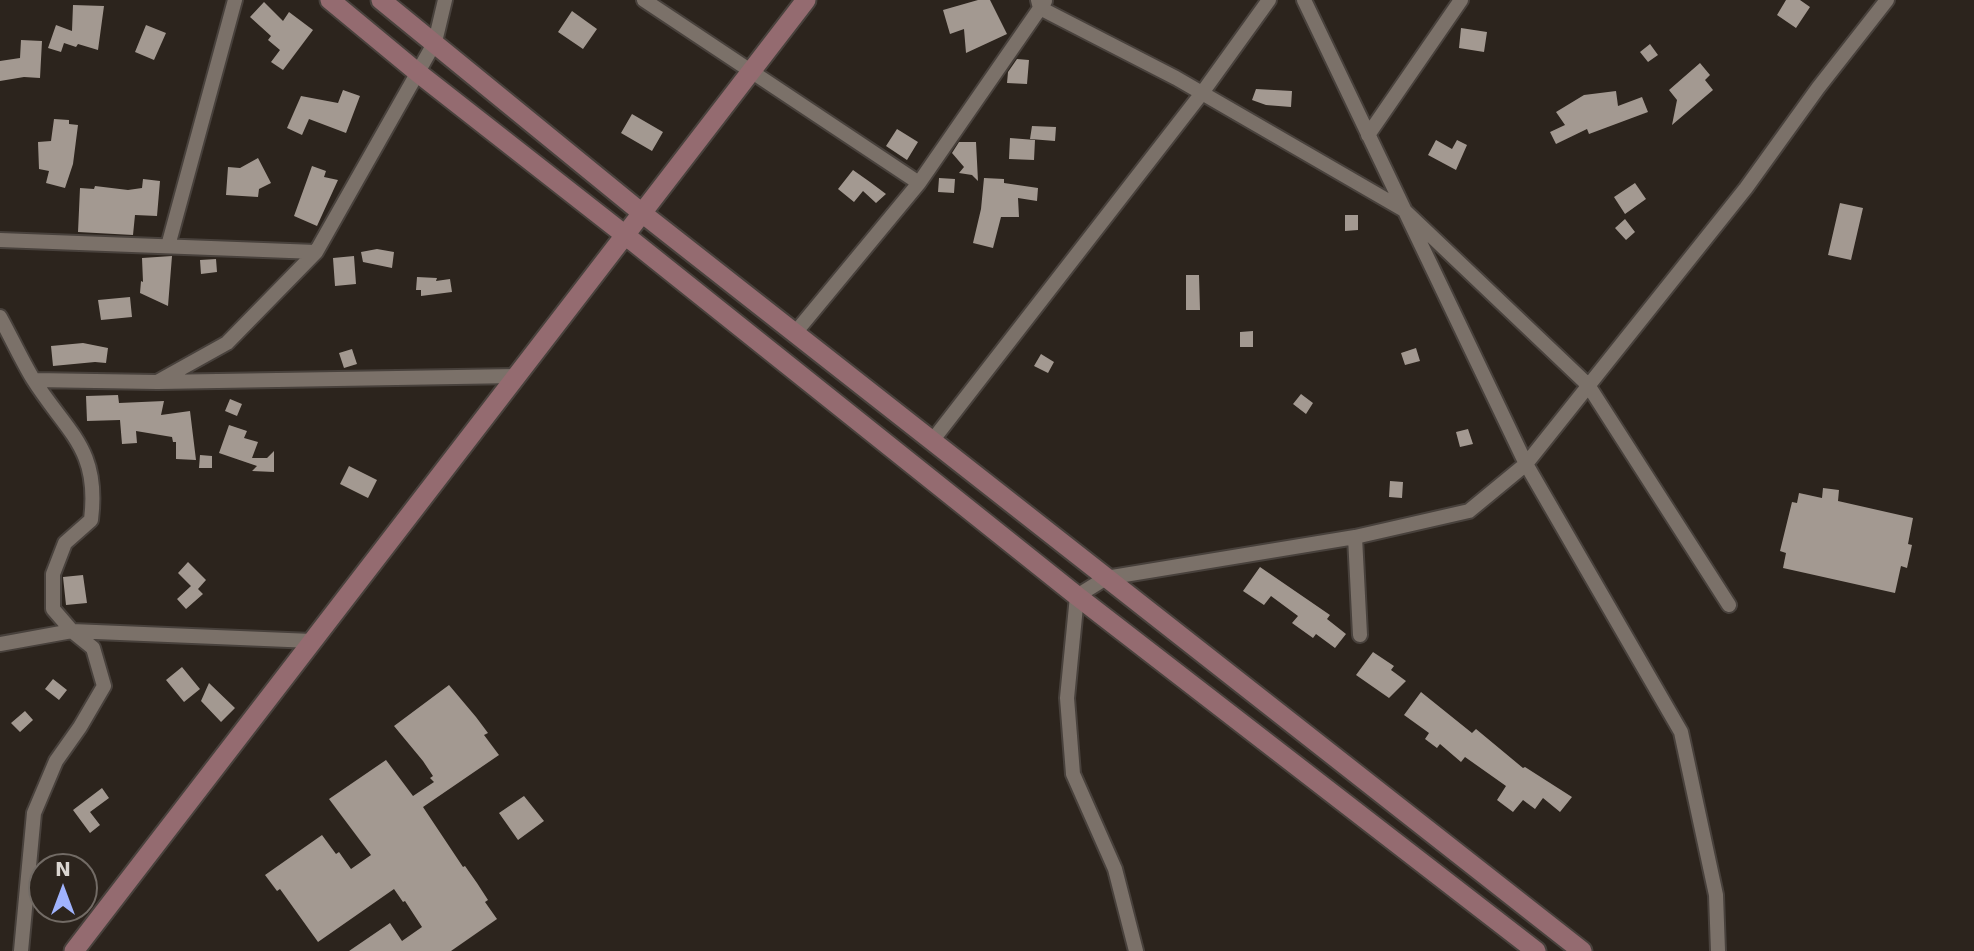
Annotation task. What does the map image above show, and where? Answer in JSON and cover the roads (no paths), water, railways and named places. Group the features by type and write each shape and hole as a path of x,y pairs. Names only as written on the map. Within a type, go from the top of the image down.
{"street":[{"path":"168,246 235,0"},
{"path":"330,0 1077,596 1536,951"},
{"path":"381,0 642,213 1582,951"},
{"path":"157,382 227,343 316,252 435,42 445,0"},
{"path":"645,0 919,183"},
{"path":"74,951 806,0"},
{"path":"932,441 1202,93 1269,0"},
{"path":"1304,0 1526,464 1681,732 1716,895 1718,951"},
{"path":"1368,135 1461,0"},
{"path":"795,333 919,183 1041,3 1405,210 1588,385 1728,605"},
{"path":"1077,596 1107,578 1355,537 1469,510 1526,464 1746,188 1818,88 1888,3"},
{"path":"0,240 316,252"},
{"path":"0,317 34,380 80,443 94,494 91,520 65,542 53,574 53,608 72,631 93,648 104,686 56,761 34,813 21,951"},
{"path":"34,380 157,382 516,376"},
{"path":"1355,537 1360,635"},
{"path":"1077,596 1067,698 1073,774 1115,869 1136,951"},
{"path":"0,644 72,631 312,641"},
{"path":"1405,849 1423,827"}]}
